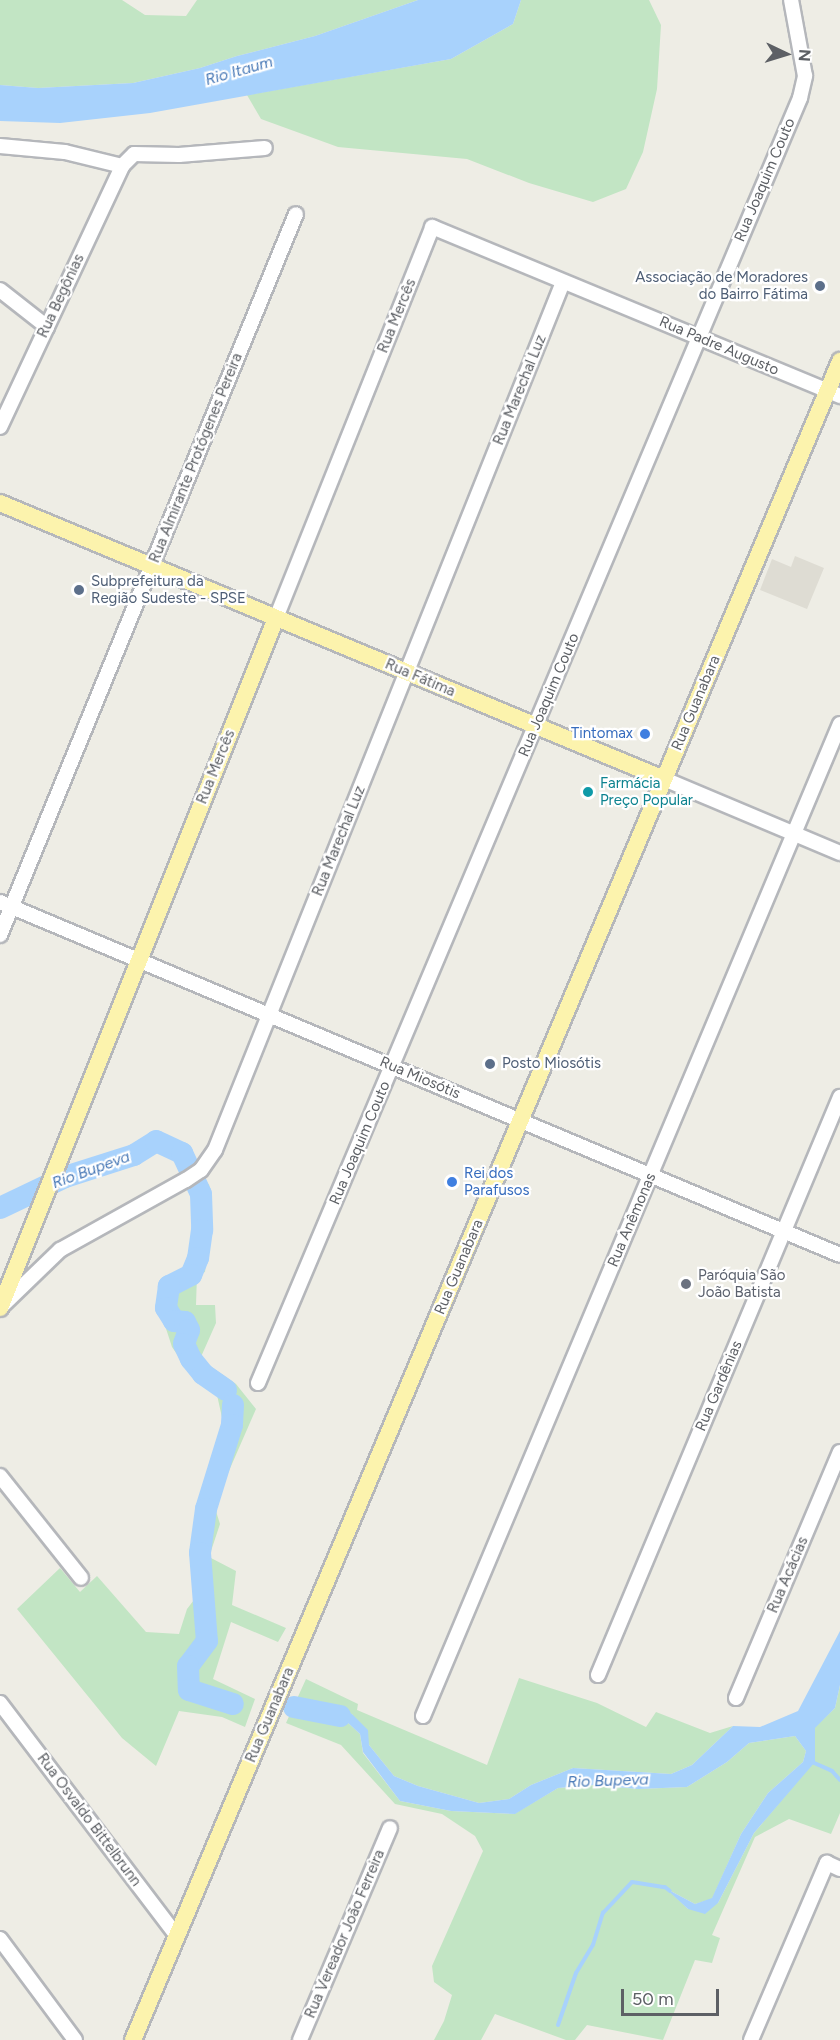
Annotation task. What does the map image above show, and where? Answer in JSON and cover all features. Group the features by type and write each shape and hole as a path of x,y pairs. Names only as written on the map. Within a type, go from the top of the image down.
{"main road":[{"name":"Rua Guanabara","path":"133,2040 664,779 834,394 840,361"},
{"name":"Rua Fátima","path":"0,503 664,779"},
{"name":"Rua Mercês","path":"0,1308 276,618"}],"street":[{"name":"Rua Joaquim Couto","path":"258,1383 800,98 805,76 791,0"},
{"path":"0,146 65,152 122,166 134,154 179,155 265,148"},
{"name":"Rua Begônias","path":"0,427 122,166"},
{"name":"Rua Almirante Protógenes Pereira","path":"0,935 6,904 151,566 296,214"},
{"name":"Rua Padre Augusto","path":"432,227 834,394"},
{"name":"Rua Mercês","path":"276,618 432,227"},
{"name":"Rua Marechal Luz","path":"0,1308 60,1250 186,1180 201,1170 215,1150 563,282"},
{"path":"0,290 47,327"},
{"name":"Rua Anêmonas","path":"423,1716 840,724"},
{"name":"Rua Fátima","path":"664,779 840,852"},
{"name":"Rua Miosótis","path":"6,904 840,1255"},
{"name":"Rua Gardênias","path":"598,1674 840,1096"},
{"name":"Rua Acácias","path":"736,1698 840,1452"},
{"path":"0,1476 81,1578"},
{"name":"Rua Osvaldo Bittelbrunn","path":"0,1703 177,1936"},
{"name":"Rua Vereador João Ferreira","path":"300,2040 390,1828"},
{"path":"751,2040 834,1866"},
{"path":"0,1939 75,2040"}],"shaded area":[{"path":"795,556 824,568 807,609 760,590 772,559 791,567"}],"green space":[{"path":"0,0 122,0 145,15 186,16 197,0 418,0 315,36 200,68 133,83 38,88 0,85"},
{"path":"521,0 649,0 661,25 657,89 643,152 626,189 593,202 529,183 467,159 338,147 261,119 247,95 451,59 513,24"},
{"path":"209,1184 212,1206 205,1272 197,1275 196,1305 215,1305 216,1323 200,1359 236,1384 256,1409 214,1505 220,1524 209,1557 236,1571 232,1605 286,1628 278,1642 231,1622 213,1679 255,1699 245,1727 222,1717 179,1711 156,1766 122,1738 17,1609 60,1568 80,1592 97,1576 146,1632 179,1634 187,1609 197,1596 196,1556 200,1496 223,1422 217,1395 195,1380 172,1347 158,1304 164,1286 190,1266 197,1220 195,1193"},
{"path":"519,1678 597,1703 646,1727 656,1712 710,1733 733,1726 692,1765 671,1774 573,1768 531,1785 509,1799 479,1803 418,1786 394,1776 369,1745 352,1714 312,1709 325,1719 346,1721 360,1734 363,1753 400,1801 451,1811 514,1814 558,1788 594,1785 638,1789 687,1787 727,1762 749,1743 795,1736 806,1751 803,1762 768,1793 741,1834 712,1899 695,1904 667,1889 688,1909 718,1903 754,1833 814,1762 815,1727 835,1708 840,1685 840,1813 831,1834 789,1819 755,1837 712,1935 720,1938 712,1963 695,1960 663,2040 587,2025 575,2040 566,2040 495,2014 481,2040 434,2040 444,2021 452,1995 434,1982 432,1966 483,1851 475,1836 442,1814 395,1804 341,1745 286,1723 306,1679 358,1704 357,1710 487,1765"}],"water":[{"name":"Rio Itaum","path":"418,0 521,0 513,24 451,59 150,113 60,123 0,121 0,85 38,88 133,83 200,68 315,36"},
{"path":"840,1631 840,1685 835,1708 815,1728 815,1762 754,1833 718,1903 705,1914 688,1909 665,1888 695,1904 712,1898 741,1834 768,1793 803,1762 806,1751 795,1736 749,1743 727,1762 687,1787 638,1789 594,1785 558,1788 515,1814 451,1811 400,1801 363,1752 360,1734 346,1721 325,1719 311,1708 339,1709 352,1714 368,1730 369,1745 394,1776 418,1786 479,1803 509,1799 531,1785 573,1768 671,1774 692,1765 733,1726 760,1727 798,1711"}],"waterway":[{"name":"Rio Bupeva","path":"0,1208 65,1177 134,1155 156,1141 182,1153 201,1194 202,1230 198,1258 191,1275 169,1286 166,1308 174,1321 185,1322 189,1330 184,1344 191,1359 203,1374 226,1390"},
{"name":"Rio Bupeva","path":"233,1405 232,1425 206,1509 200,1553 207,1641 188,1666 189,1690 233,1704"},
{"name":"Rio Bupeva","path":"294,1707 340,1716"},
{"path":"812,1762 832,1771 840,1780"},
{"path":"558,2025 576,1973 593,1945 603,1913 632,1882 665,1887 670,1891"}],"place":[{"name":"Associação de Moradores do Bairro Fátima","path":"820,286"},
{"name":"Subprefeitura da Região Sudeste - SPSE","path":"79,590"},
{"name":"Tintomax","path":"645,734"},
{"name":"Farmácia Preço Popular","path":"588,792"},
{"name":"Posto Miosótis","path":"490,1064"},
{"name":"Rei dos Parafusos","path":"452,1182"},
{"name":"Paróquia São João Batista","path":"686,1284"}]}
